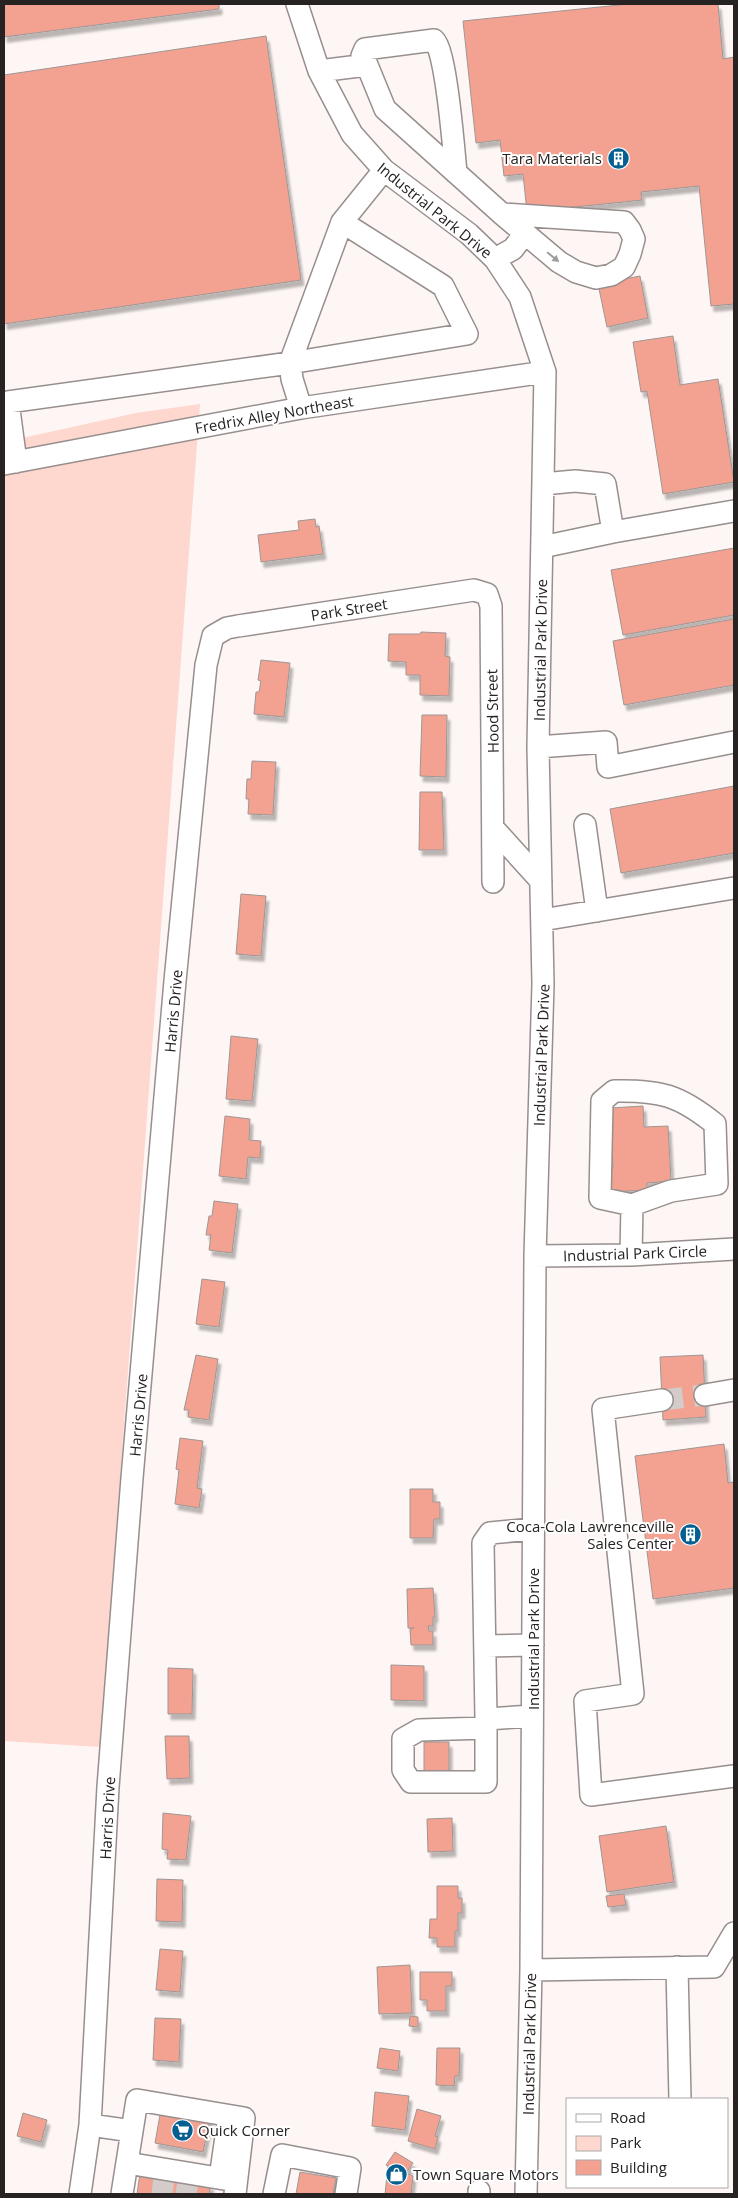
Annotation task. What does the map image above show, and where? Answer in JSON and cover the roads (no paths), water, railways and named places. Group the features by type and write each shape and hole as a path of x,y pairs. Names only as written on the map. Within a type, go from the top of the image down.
{"street":[{"name":"Industrial Park Drive","path":"297,4 319,71 352,134 384,170 469,234 496,259 520,297 545,372 538,747 543,984 535,1256 531,2192"},
{"path":"456,173 444,67 438,43 434,40 365,49 362,56 384,109 502,214 559,262 576,272 596,278 611,275 624,267 634,239 624,222 502,214"},
{"path":"319,71 367,65"},
{"path":"301,408 292,379 290,363 342,222 384,170"},
{"path":"10,463 8,402 290,363 467,334 443,286 342,222"},
{"path":"496,259 513,248 525,233"},
{"name":"Fredrix Alley Northeast","path":"10,463 301,408 545,372"},
{"path":"543,484 575,481 605,484 613,532"},
{"path":"542,547 613,532 734,511"},
{"name":"Park Street","path":"213,636 226,628 248,624 474,590 487,594"},
{"name":"Hood Street","path":"487,594 491,606 493,882"},
{"name":"Harris Drive","path":"80,2194 90,2125 108,1787 132,1478 176,972 206,665 213,636"},
{"path":"538,747 606,742 608,767 734,742"},
{"path":"585,825 598,911"},
{"path":"494,829 541,881"},
{"path":"542,920 734,888"},
{"path":"644,1090 670,1096 692,1106 715,1124 717,1184 671,1191 632,1205 600,1198 602,1102 614,1091 644,1090"},
{"path":"631,1255 632,1205"},
{"name":"Industrial Park Circle","path":"535,1256 631,1255 734,1249"},
{"path":"705,1395 734,1390"},
{"path":"662,1400 603,1409 633,1694 585,1701 591,1796 734,1776"},
{"path":"532,1716 486,1724 483,1543 490,1533 533,1529"},
{"path":"485,1646 533,1645"},
{"path":"531,1970 714,1967 734,1933"},
{"path":"677,1967 680,2098"},
{"path":"122,2194 127,2162 137,2100 244,2118 230,2185 165,2173 127,2162"},
{"path":"90,2125 132,2131"},
{"path":"274,2194 282,2155 350,2168 346,2194"}],"tunnel":[{"path":"662,1400 705,1395"},
{"path":"162,2194 164,2177"},
{"path":"186,2194 188,2181"}],"place":[{"name":"Tara Materials","path":"618,158"},
{"name":"Coca-Cola Lawrenceville Sales Center","path":"690,1535"},
{"name":"Quick Corner","path":"182,2130"},
{"name":"Town Square Motors","path":"397,2174"}]}
